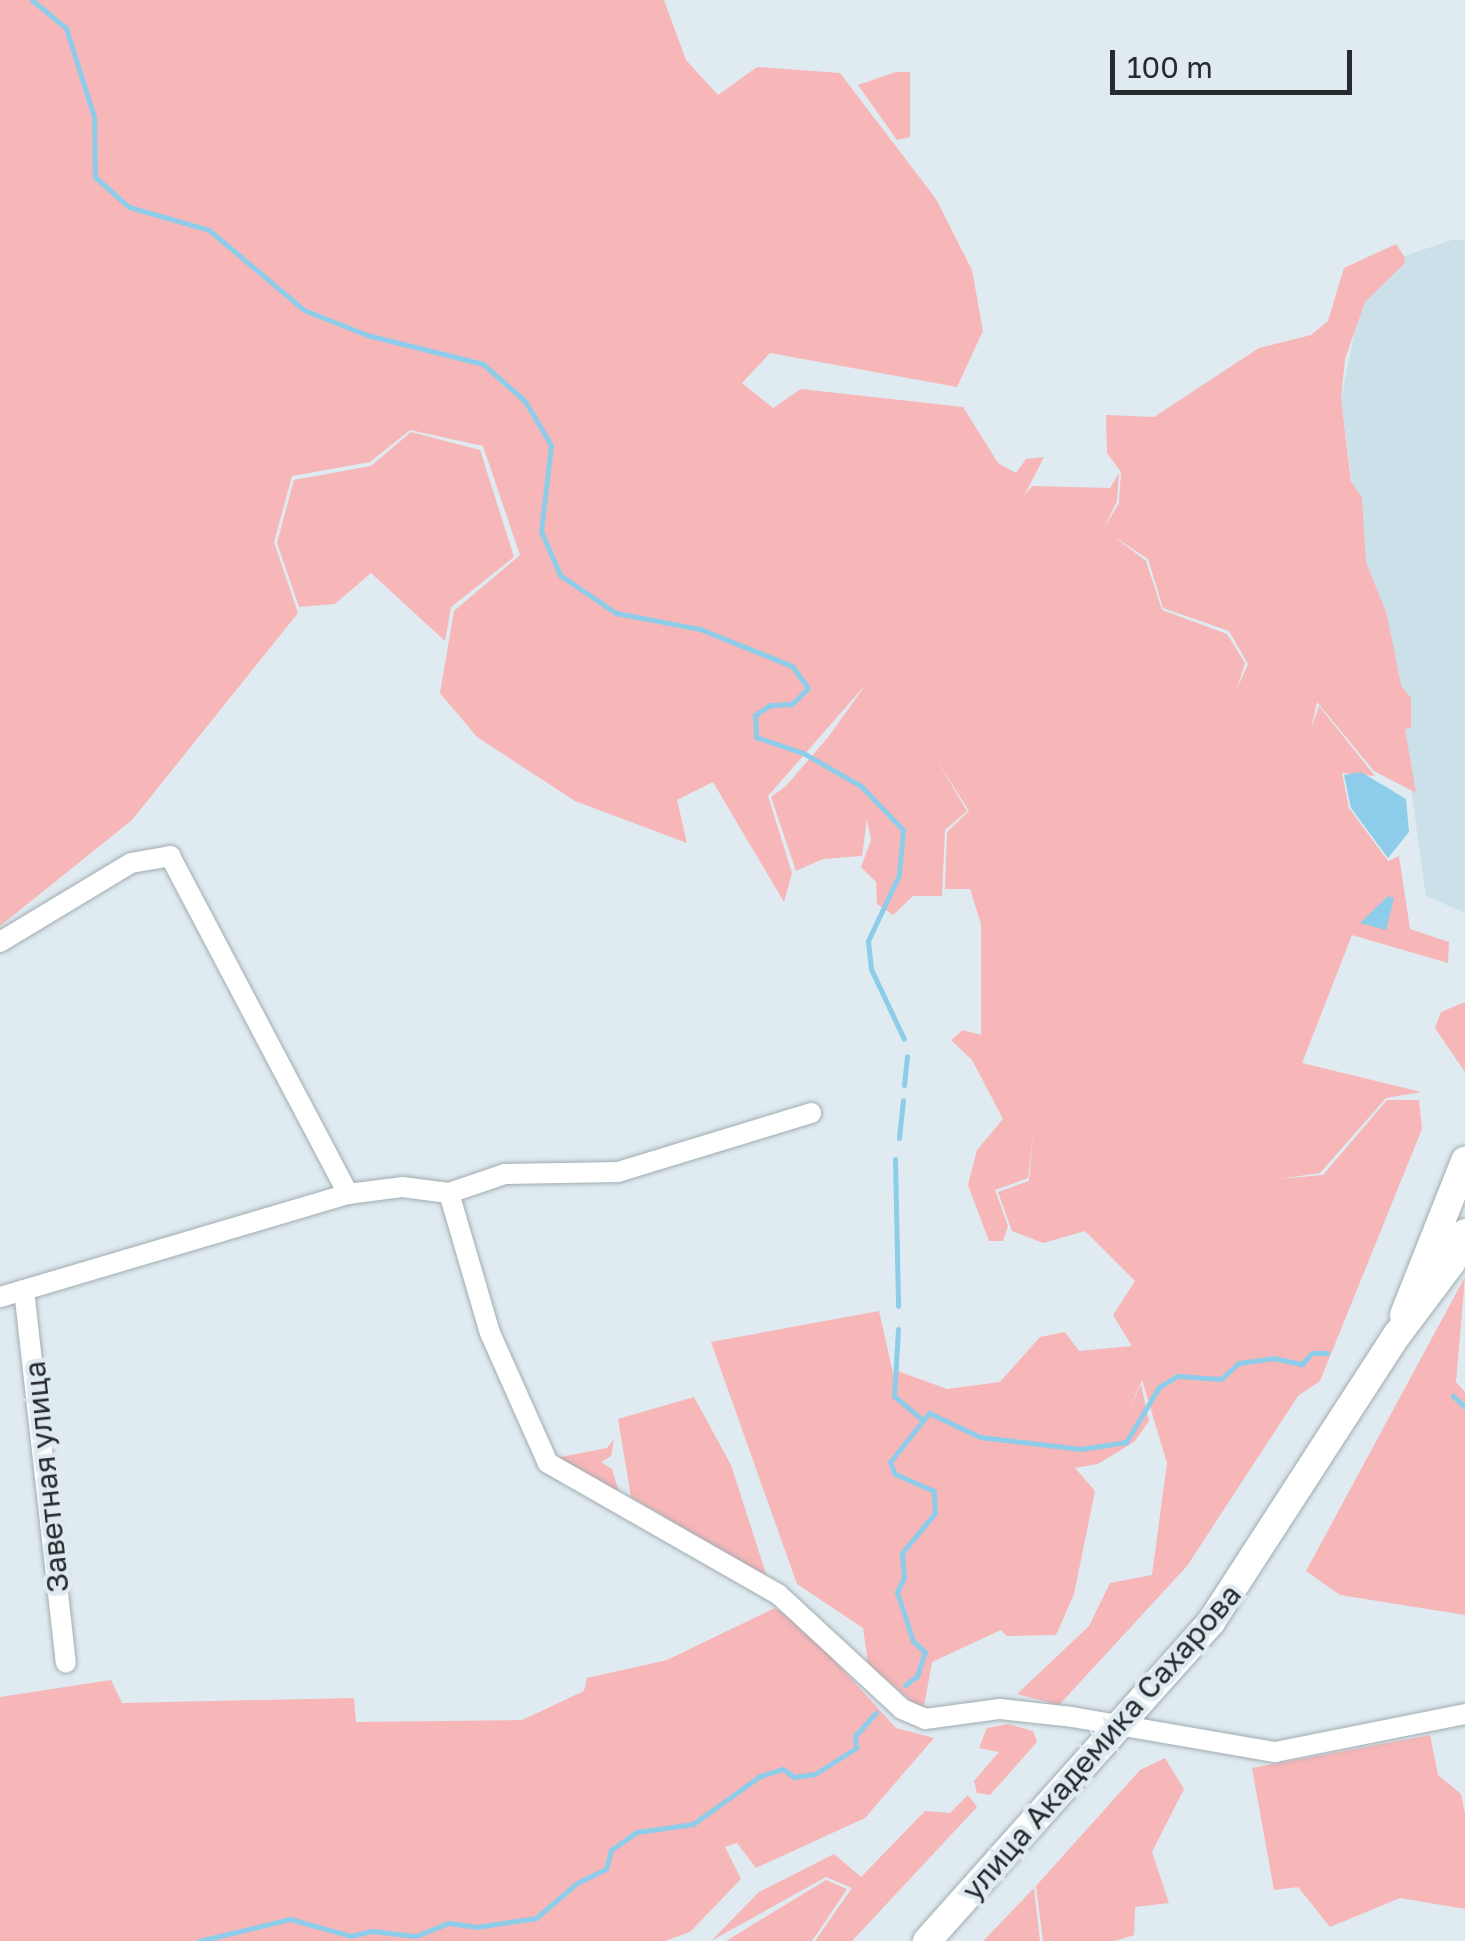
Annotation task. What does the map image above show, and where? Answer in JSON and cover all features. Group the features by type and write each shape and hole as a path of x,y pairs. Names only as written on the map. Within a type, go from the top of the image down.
{"main road":[{"name":"улица Академика Сахарова","path":"1397,1335 1424,1252 1465,1160"},
{"name":"улица Академика Сахарова","path":"927,1941 1212,1622 1273,1535 1397,1335 1452,1263 1465,1233"}],"street":[{"path":"0,942 132,863 170,856 348,1194"},
{"path":"0,1296 348,1194 402,1187 449,1192 506,1174 618,1172 811,1113"},
{"path":"449,1192 502,1364 558,1472 778,1594 914,1714 925,1719 1000,1709 1275,1752 1465,1714"},
{"name":"Заветная улица","path":"24,1290 66,1664"}],"shaded area":[{"path":"0,0 664,0 686,60 718,95 757,67 840,73 936,199 972,270 983,331 957,387 770,353 742,383 773,408 801,389 963,407 998,463 1016,473 1026,459 1044,457 1024,496 1032,486 1110,488 1119,473 1117,501 1103,530 1119,503 1121,472 1107,453 1106,415 1154,417 1259,348 1311,335 1328,321 1344,268 1396,244 1404,256 1405,263 1365,302 1345,359 1341,398 1351,481 1362,498 1366,562 1387,615 1401,685 1411,698 1411,728 1405,729 1416,793 1374,771 1317,702 1311,729 1319,706 1375,776 1342,773 1349,808 1388,861 1399,856 1410,929 1449,942 1448,963 1352,935 1302,1063 1421,1092 1386,1098 1320,1173 1279,1179 1323,1175 1387,1100 1419,1100 1422,1129 1320,1381 1298,1396 1187,1566 1059,1705 1017,1694 1089,1626 1110,1583 1152,1575 1167,1463 1142,1380 1122,1425 1141,1384 1149,1421 1134,1442 1098,1464 1075,1468 1095,1491 1074,1594 1056,1635 1007,1636 1001,1630 932,1662 923,1712 868,1663 863,1628 797,1584 711,1342 879,1311 897,1391 895,1370 947,1389 1000,1382 1040,1337 1065,1332 1079,1351 1132,1346 1113,1315 1135,1281 1085,1231 1043,1243 1012,1231 998,1192 1029,1181 1033,1135 1028,1178 995,1190 1008,1226 1003,1241 989,1241 968,1185 977,1150 1003,1119 972,1060 951,1040 963,1030 981,1035 981,924 970,889 945,889 947,832 969,811 935,757 967,811 945,830 942,896 913,896 893,915 877,904 876,882 861,867 871,840 867,819 862,856 823,859 796,871 771,797 786,786 829,736 867,683 768,796 792,873 784,902 713,782 677,800 687,843 575,801 477,737 440,693 454,611 520,555 483,446 410,430 370,462 292,476 274,542 298,613 132,820 0,926","holes":["1113,536 1148,559 1163,608 1229,631 1248,664 1237,689 1245,663 1227,634 1162,610 1146,561"]},
{"path":"896,72 910,72 910,137 897,140 858,85"},
{"path":"1452,240 1465,240 1465,913 1426,896 1392,654 1360,541 1341,398 1359,312 1380,279 1405,263 1404,256"},
{"path":"411,432 480,450 514,557 451,607 445,641 371,573 335,604 299,607 277,543 294,480 371,466"},
{"path":"1465,1002 1465,1072 1435,1028 1441,1012"},
{"path":"1465,1277 1456,1382 1465,1392 1465,1615 1340,1595 1306,1571"},
{"path":"694,1397 731,1465 767,1577 631,1497 618,1419"},
{"path":"614,1439 611,1456 601,1462 612,1469 619,1492 556,1458 607,1448"},
{"path":"775,1608 804,1627 896,1728 934,1738 865,1818 756,1868 737,1843 725,1847 741,1879 690,1932 665,1941 0,1941 0,1697 111,1680 122,1703 354,1698 356,1722 522,1720 584,1691 587,1678 667,1660"},
{"path":"1008,1724 1033,1731 1037,1742 990,1795 977,1793 974,1781 999,1752 979,1748 987,1728"},
{"path":"1430,1735 1438,1775 1461,1794 1465,1814 1465,1909 1400,1898 1330,1927 1298,1887 1274,1890 1252,1768"},
{"path":"1165,1758 1184,1789 1152,1852 1169,1903 1135,1907 1134,1935 1115,1941 1043,1941 1036,1886 1140,1770"},
{"path":"968,1795 977,1807 852,1941 815,1941 852,1888 826,1877 711,1941 759,1892 834,1854 861,1877 925,1811 950,1813"},
{"path":"826,1880 847,1889 812,1941 726,1941"},
{"path":"1034,1888 1040,1941 983,1941"}],"water":[{"path":"1361,772 1406,799 1409,832 1388,858 1351,808 1344,775"},
{"path":"1388,896 1394,898 1386,930 1360,923"}],"waterway":[{"path":"32,0 66,28 94,117 95,177 129,207 209,230 304,310 367,335 483,364 525,401 551,445 541,531 560,575 616,613 700,629 792,666 808,688 792,704 770,705 755,715 756,737 803,753 861,786 903,830 899,875 868,941 871,969 904,1039"},
{"path":"904,1085 907,1056"},
{"path":"899,1138 903,1100"},
{"path":"895,1159 898,1306"},
{"path":"898,1329 894,1396 923,1420"},
{"path":"905,1685 917,1676 925,1652 913,1641 897,1592 904,1577 902,1553 935,1513 934,1491 895,1474 890,1462 929,1413 980,1437 1081,1449 1126,1442 1159,1387 1177,1376 1221,1379 1239,1363 1273,1358 1302,1364 1312,1353 1327,1353"},
{"path":"1453,1396 1465,1407"},
{"path":"199,1941 290,1919 351,1936 371,1931 416,1936 449,1923 476,1927 536,1918 577,1883 606,1869 611,1850 637,1832 693,1824 760,1776 783,1769 794,1777 815,1774 856,1748 855,1736 876,1713"}]}
